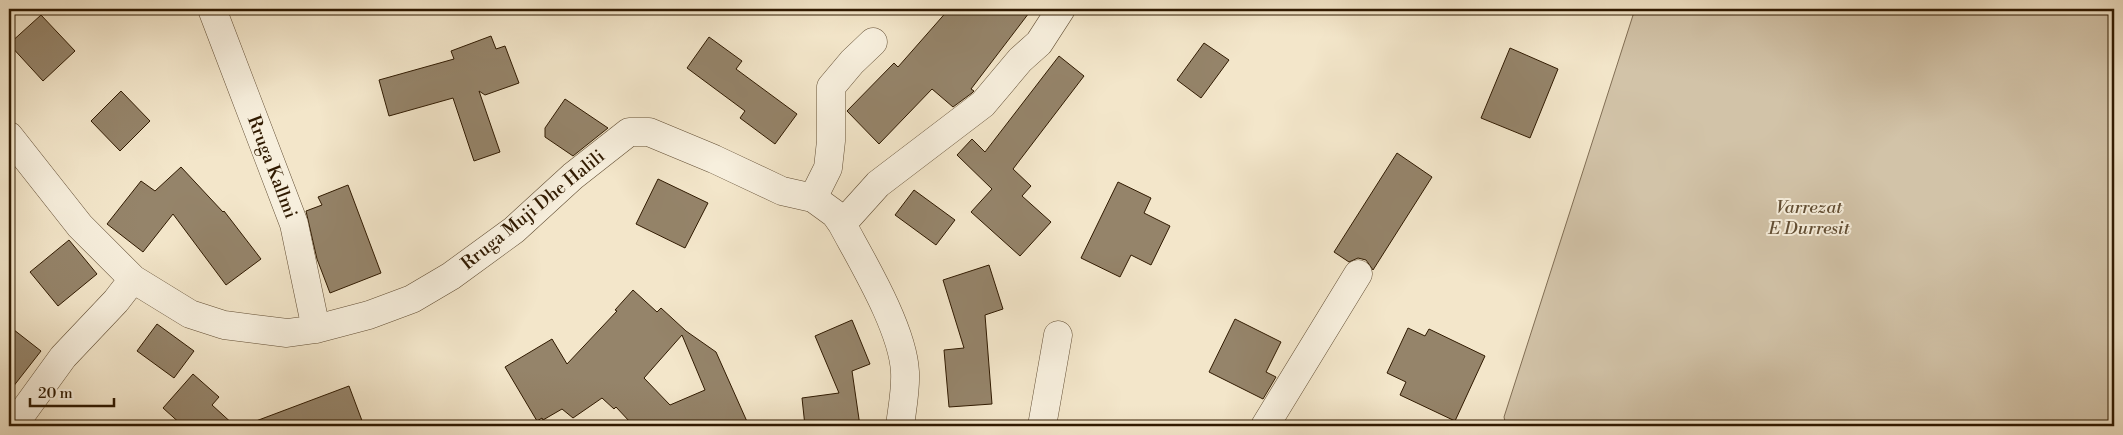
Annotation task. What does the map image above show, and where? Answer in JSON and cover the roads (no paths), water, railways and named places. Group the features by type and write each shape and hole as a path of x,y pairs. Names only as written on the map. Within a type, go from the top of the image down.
{"street":[{"name":"Rruga Kallmi","path":"212,9 294,224 316,329"},
{"path":"842,224 878,184 983,104 1020,60 1039,42 1061,9"},
{"path":"813,198 828,168 832,141 831,87 852,62 873,42"},
{"name":"Rruga Muji Dhe Halili","path":"9,136 80,226 133,279 190,314 224,325 287,333 316,329 378,312 412,299 451,276 514,230 573,176 629,132 649,132 714,159 782,191 813,198 835,214 882,300 900,346 905,372 900,426"},
{"path":"1265,426 1358,274"},
{"path":"13,426 63,356 116,301 133,279"},
{"path":"1042,426 1058,335"}],"park label":[{"name":"Varrezat E Durresit","path":"1809,217"}]}
